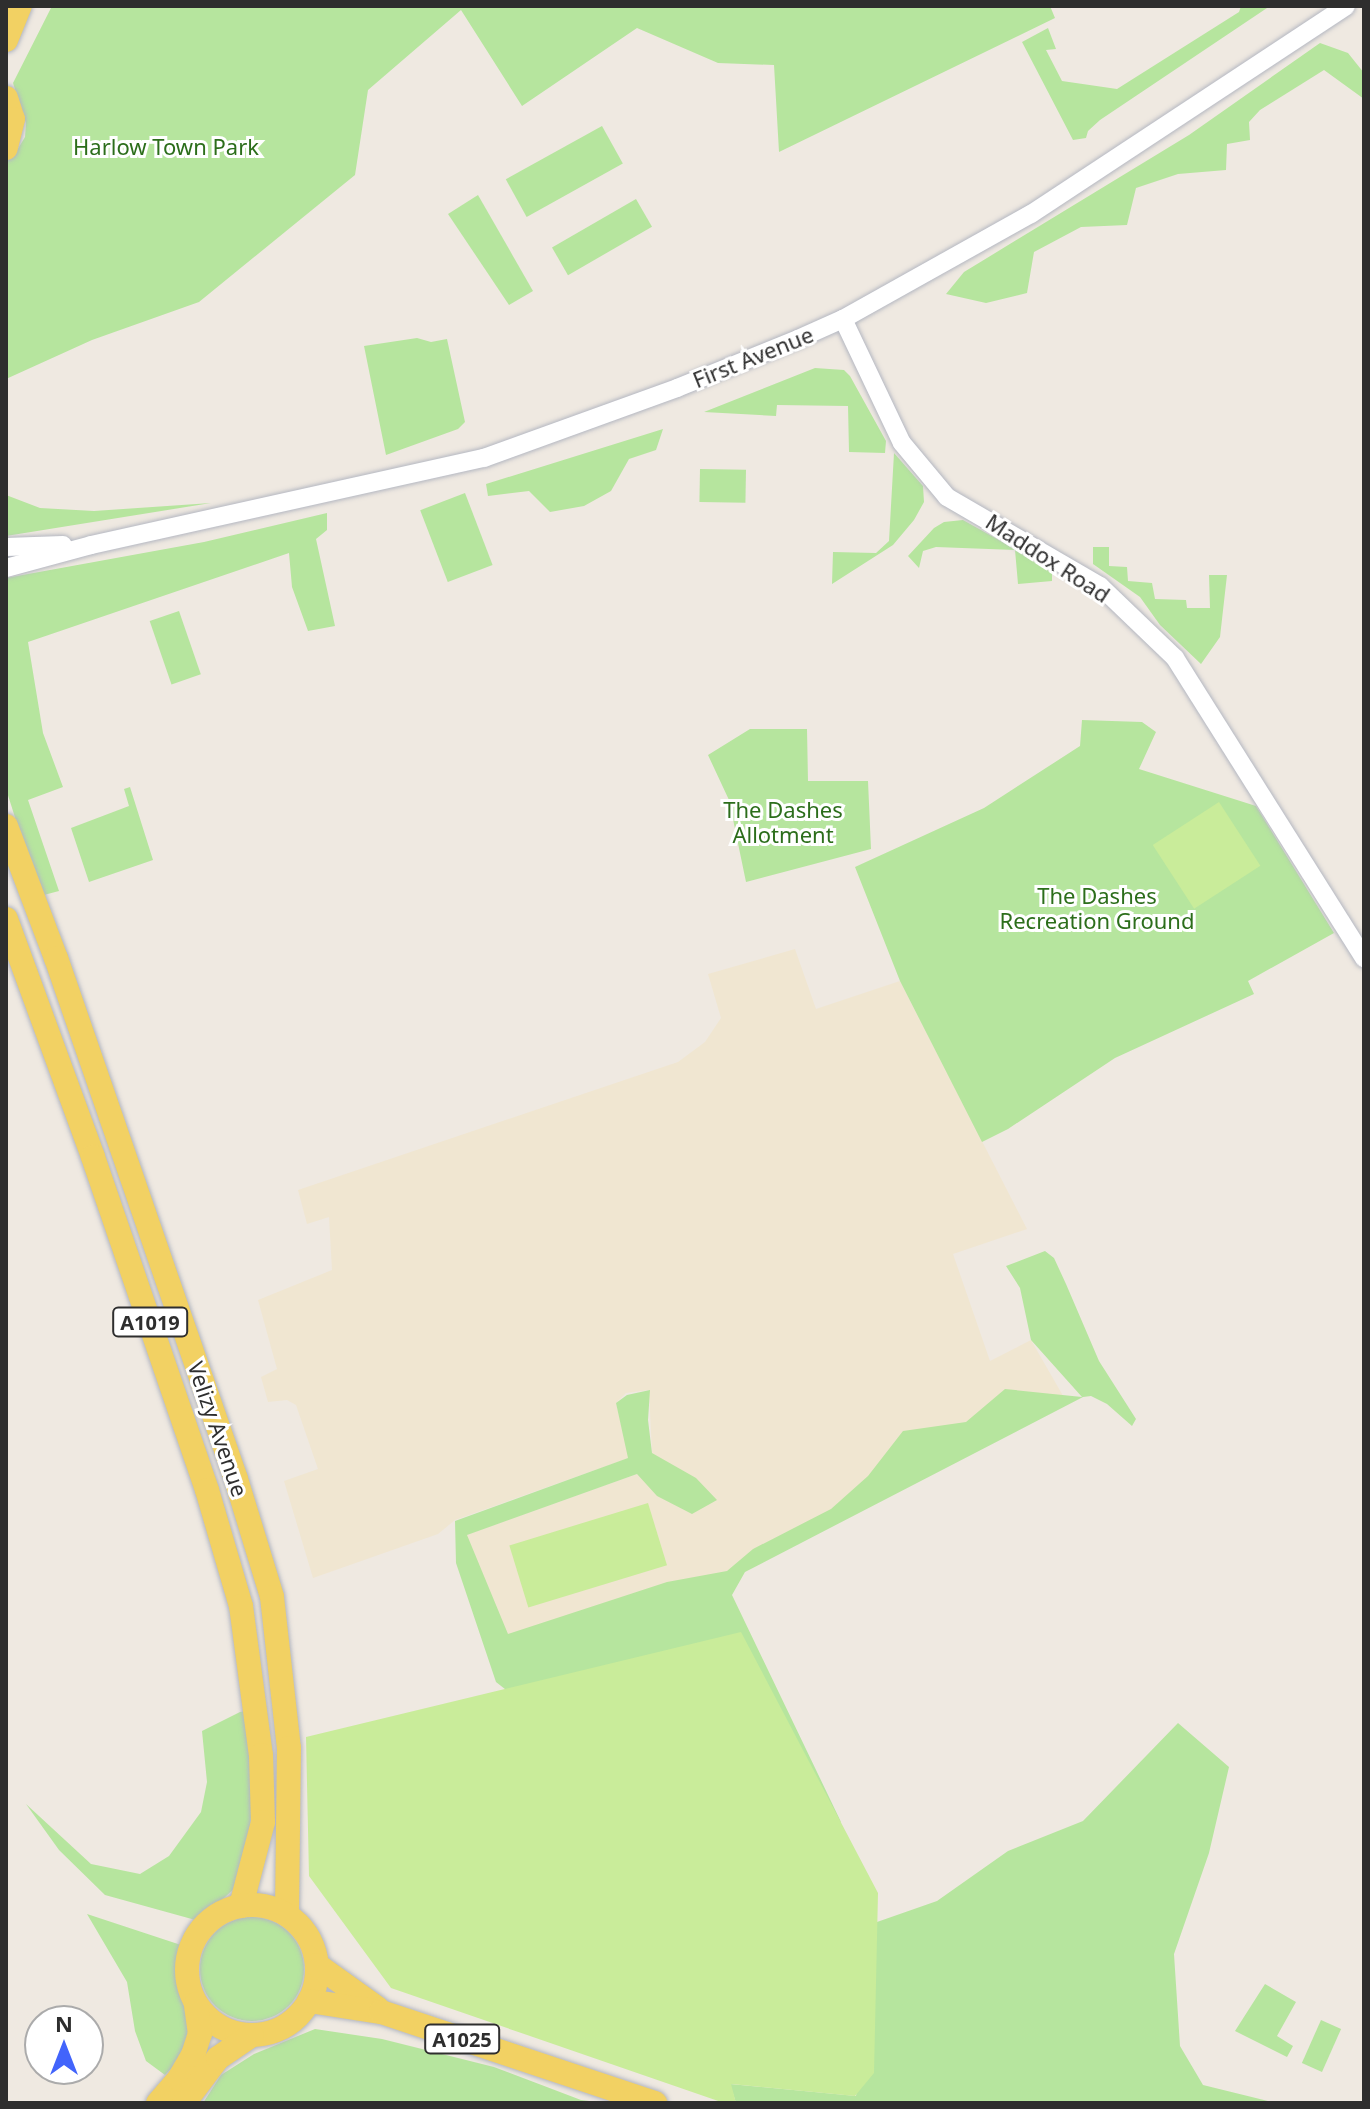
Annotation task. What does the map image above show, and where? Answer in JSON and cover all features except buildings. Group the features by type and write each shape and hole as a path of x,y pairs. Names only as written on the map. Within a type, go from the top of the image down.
{"main road":[{"path":"6,40 20,6"},
{"path":"6,98 13,119 6,148"},
{"name":"Velizy Avenue","path":"6,826 60,971 186,1334 272,1597 289,1748 287,1915"},
{"name":"Velizy Avenue","path":"6,919 98,1170 207,1490 241,1606 261,1755 263,1822 241,1906"},
{"path":"158,2103 179,2079 193,2055 200,2034 187,1966 196,1936 215,1916 241,1906 263,1906 287,1915 309,1939 317,1965 309,2001 291,2022 279,2029 252,2035 233,2032 215,2024 196,2004"},
{"name":"A1025","path":"317,1965 381,2012"},
{"name":"A1025","path":"309,2001 381,2012 655,2103"},
{"path":"184,2103 218,2058 252,2035"}],"street":[{"name":"First Avenue","path":"6,568 91,545 484,458 677,388 843,319 1031,214 1346,6"},
{"name":"Maddox Road","path":"843,319 902,443 947,497 1100,586 1175,658 1364,958"},
{"name":"First Avenue","path":"6,547 91,545"}],"shaded area":[{"path":"795,949 816,1009 900,981 1027,1229 953,1254 990,1361 1031,1340 1066,1401 725,1581 509,1653 466,1535 637,1474 652,1453 649,1390 626,1393 616,1403 629,1458 455,1520 438,1534 313,1578 284,1481 318,1469 296,1405 287,1400 268,1402 261,1377 277,1369 258,1300 332,1270 329,1217 307,1224 298,1190 678,1062 705,1042 721,1018 708,974"}],"green space":[{"name":"Harlow Town Park","path":"52,6 1050,6 1055,18 779,152 774,65 718,63 637,28 522,106 461,10 368,90 355,175 199,302 92,340 6,379 6,155 16,152 25,137 26,123 13,83"},
{"path":"1241,6 1270,6 1100,120 1088,131 1086,138 1073,140 1022,42 1048,28 1056,49 1046,50 1062,81 1117,89 1239,12"},
{"path":"1320,43 1348,53 1364,73 1364,99 1324,70 1260,110 1249,122 1250,140 1227,144 1226,170 1178,174 1136,188 1127,225 1081,227 1034,252 1027,293 986,303 946,294 964,272 1189,135"},
{"path":"602,126 623,164 527,217 506,179"},
{"path":"478,195 533,291 509,305 448,214"},
{"path":"636,199 652,227 568,275 552,248"},
{"path":"417,338 431,342 447,339 465,422 458,429 386,455 364,346"},
{"path":"815,368 844,370 850,376 886,441 885,453 849,452 848,406 777,405 776,416 704,412"},
{"path":"663,429 656,450 629,459 611,491 584,506 550,512 529,491 488,496 486,484"},
{"path":"894,453 923,486 924,502 914,520 893,545 832,584 833,552 876,553 889,541"},
{"path":"700,469 746,470 745,503 699,502"},
{"path":"465,493 493,565 448,582 420,510"},
{"path":"6,495 40,508 94,511 211,503 6,536"},
{"path":"327,513 327,530 316,539 335,626 308,631 292,587 289,553 28,642 43,733 63,787 28,800 59,891 40,896 6,789 6,578 204,542"},
{"path":"963,520 1006,544 1052,573 1052,581 1018,584 1015,550 936,547 923,551 919,568 908,556 934,528 944,522"},
{"path":"1093,547 1109,547 1109,566 1127,567 1128,581 1152,583 1155,599 1186,600 1187,608 1210,608 1209,575 1227,575 1220,637 1201,664 1160,625 1140,597 1093,564"},
{"path":"179,611 201,674 172,684 150,621"},
{"name":"The Dashes Recreation Ground","path":"1082,720 1142,722 1156,732 1139,769 1256,806 1334,933 1248,981 1254,994 1115,1058 1008,1129 982,1142 900,981 855,867 984,808 1080,746"},
{"name":"The Dashes Allotment","path":"750,729 807,729 808,781 868,781 871,849 746,882 729,800 708,755"},
{"path":"130,787 153,860 89,882 71,828 129,806 124,789"},
{"path":"1219,802 1260,866 1194,909 1153,845"},
{"path":"1045,1251 1054,1258 1099,1361 1136,1419 1132,1426 1107,1404 1091,1396 1083,1397 745,1572 732,1595 841,1822 543,1719 496,1682 456,1563 455,1521 628,1458 616,1403 627,1395 650,1390 648,1420 652,1453 696,1478 717,1500 692,1514 657,1496 637,1474 467,1535 508,1634 667,1582 727,1571 753,1549 831,1509 868,1476 903,1431 966,1422 1005,1389 1082,1397 1031,1340 1020,1288 1006,1266"},
{"path":"648,1503 667,1565 528,1608 509,1545"},
{"path":"741,1632 878,1893 874,2073 855,2096 731,2084 736,2103 724,2103 391,1988 309,1876 306,1737"},
{"path":"252,1710 255,1791 244,1867 237,1886 199,1921 105,1895 59,1850 26,1804 91,1864 140,1874 169,1856 201,1812 207,1782 202,1731 240,1712"},
{"path":"1178,1723 1229,1767 1209,1853 1174,1954 1180,2046 1203,2085 1276,2103 736,2103 730,2084 856,2096 874,1982 877,1922 937,1901 1008,1851 1083,1821"},
{"path":"87,1914 181,1945 177,1977 190,2013 190,2049 165,2075 146,2061 135,2031 127,1982"},
{"path":"252,1917 272,1921 295,1940 304,1969 300,1989 281,2012 252,2021 232,2017 209,1998 200,1969 204,1949 223,1926"},
{"path":"1265,1984 1296,2002 1277,2036 1293,2046 1287,2057 1235,2031"},
{"path":"1321,2020 1341,2029 1322,2072 1302,2063"},
{"path":"315,2029 382,2039 494,2067 581,2100 606,2103 203,2103 221,2075 254,2054"}]}
